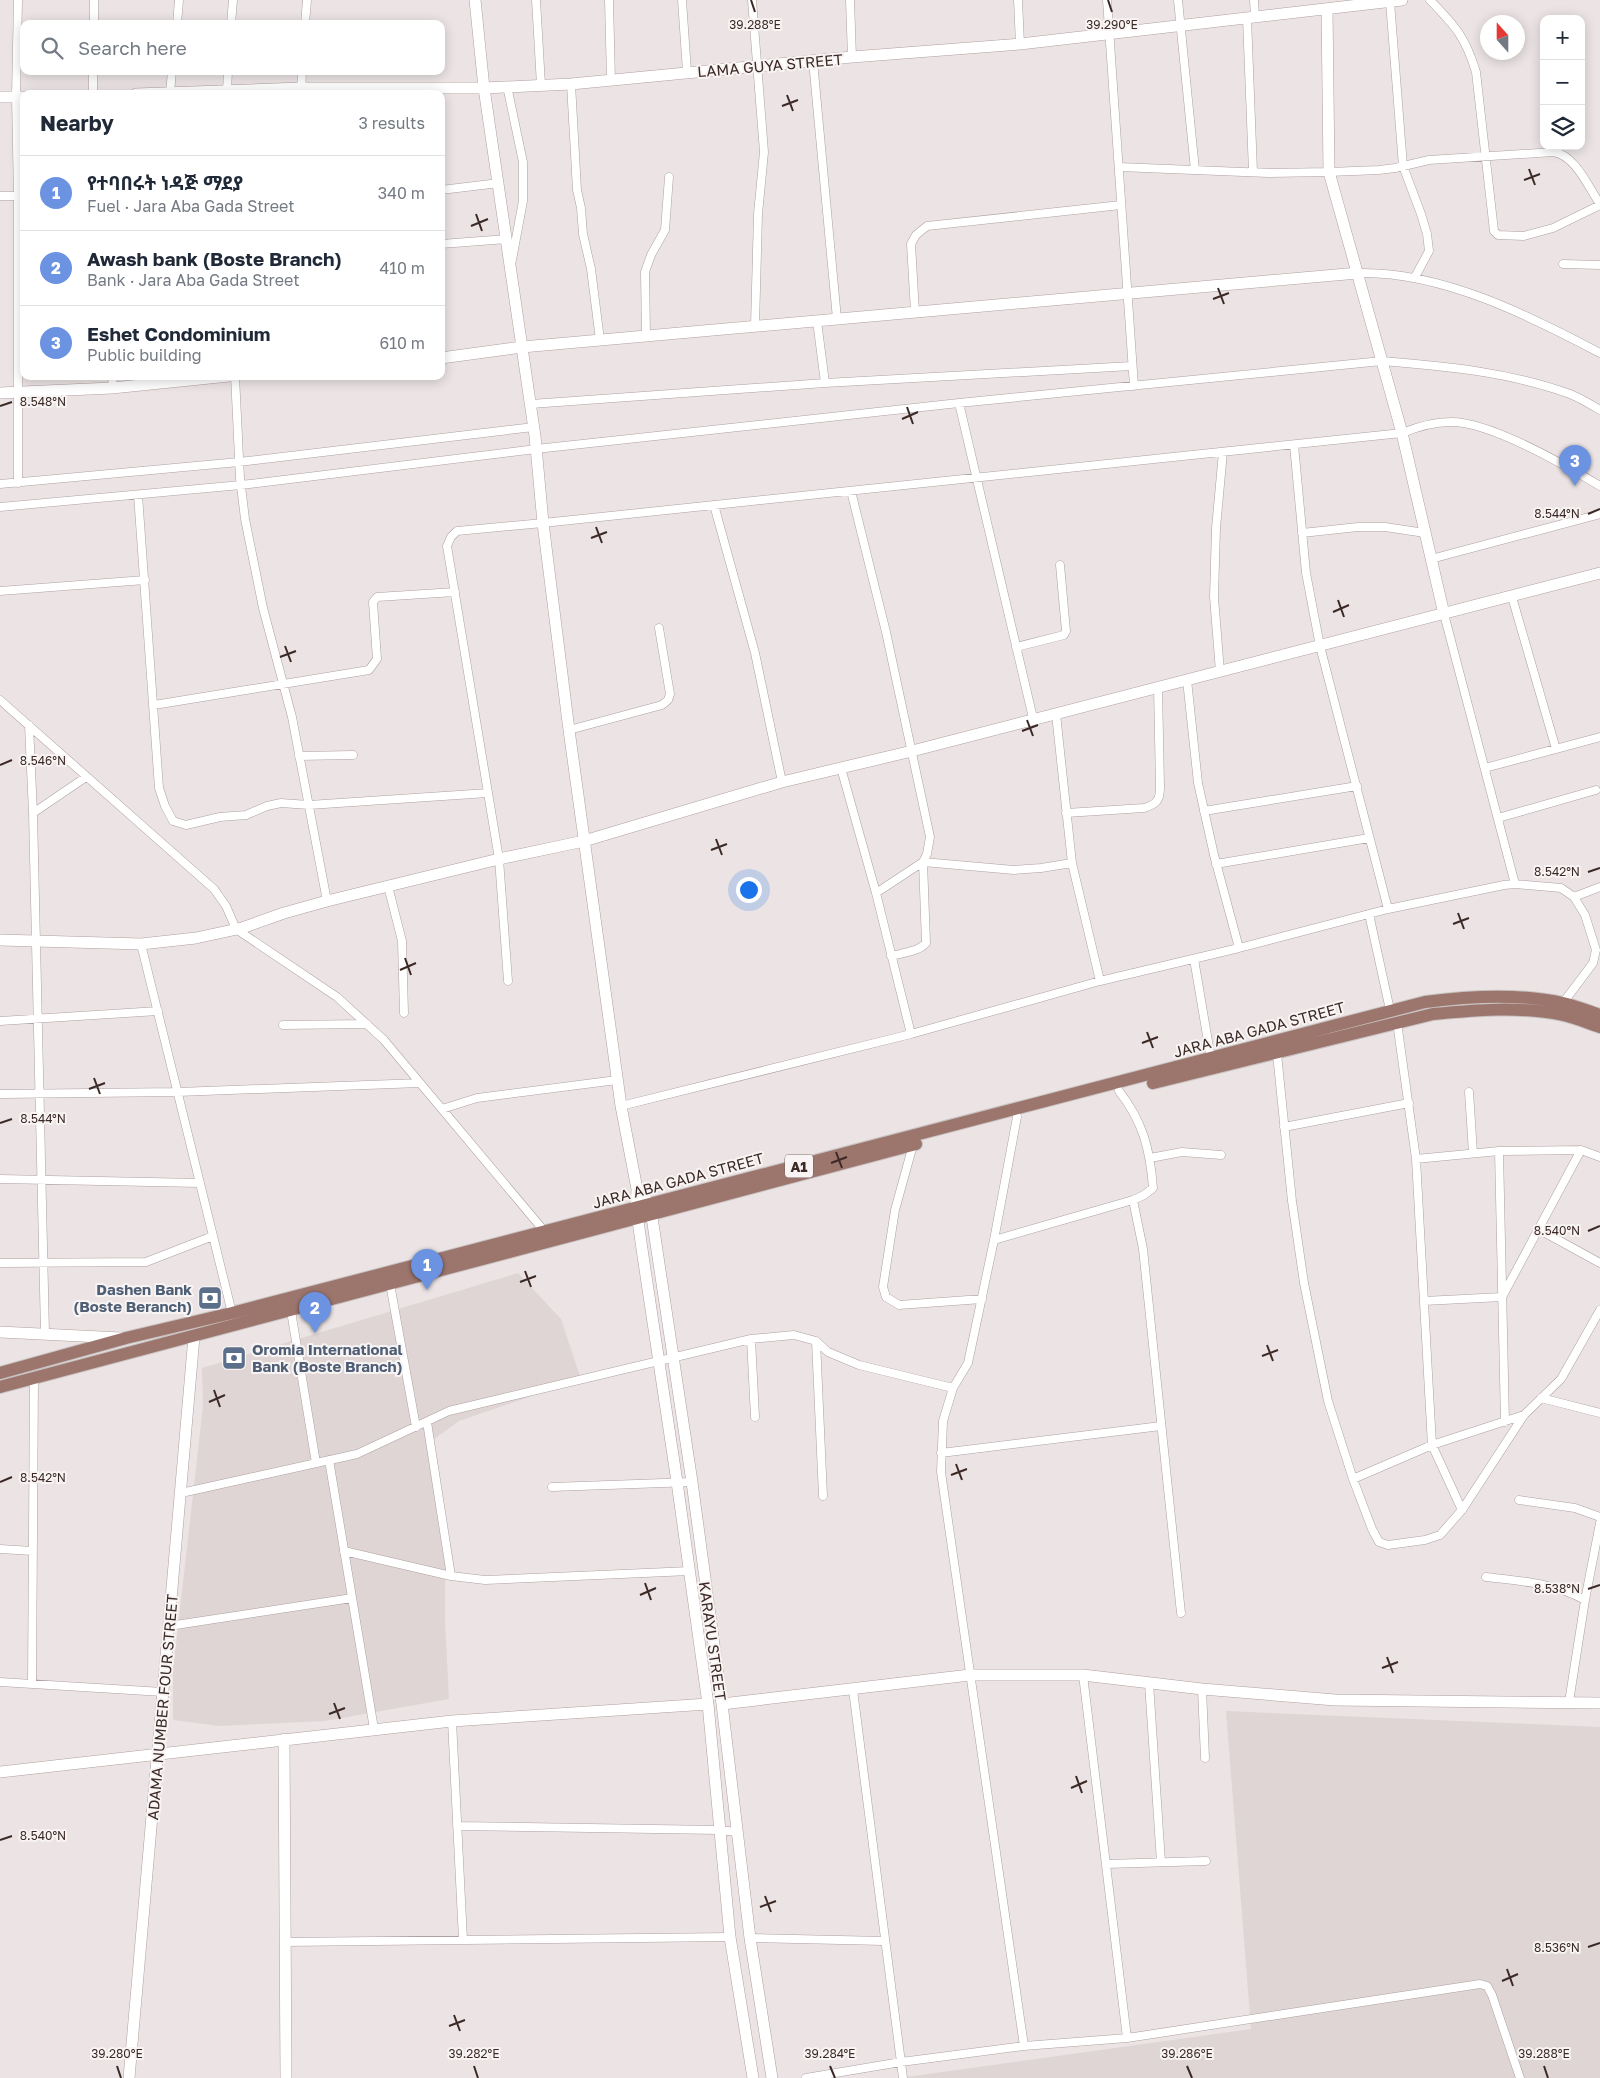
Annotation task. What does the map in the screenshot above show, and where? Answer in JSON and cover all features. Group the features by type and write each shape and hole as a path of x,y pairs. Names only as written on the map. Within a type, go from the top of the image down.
{"main road":[{"name":"JARA ABA GADA STREET","path":"651,1210 1425,1002 1466,997 1516,998 1563,1003 1600,1015"},
{"name":"JARA ABA GADA STREET","path":"0,1373 126,1338 232,1313 545,1232 651,1210 913,1145 1119,1091 1277,1054 1433,1014 1470,1010 1519,1010 1563,1015 1600,1026"},
{"name":"JARA ABA GADA STREET","path":"0,1388 390,1284 637,1213"}],"street":[{"path":"0,97 20,97 18,0"},
{"path":"94,0 94,20"},
{"path":"177,20 179,0"},
{"path":"231,20 233,0"},
{"path":"305,20 307,0"},
{"path":"475,0 484,88 531,404 543,523 569,730 617,1080 637,1188 651,1210"},
{"path":"536,0 541,85"},
{"path":"609,0 611,80"},
{"path":"682,0 687,72"},
{"path":"752,0 764,152 758,214 755,326"},
{"path":"850,0 852,57"},
{"path":"1018,0 1020,44"},
{"path":"1107,0 1134,386"},
{"path":"1178,0 1195,170"},
{"path":"1253,172 1251,18 1254,0"},
{"path":"1119,167 1253,172 1329,172 1379,170 1429,160 1486,157 1554,152 1562,153 1572,161 1600,205 1553,228 1524,236 1498,236 1492,225 1486,157 1476,72 1468,48 1457,28 1430,0"},
{"path":"1396,1 1403,166 1421,214 1427,234 1429,251 1415,277"},
{"name":"LAMA GUYA STREET","path":"362,90 484,88 571,84 852,57 1020,44 1181,24 1396,1"},
{"path":"1327,9 1329,172 1402,433 1444,614 1515,884"},
{"path":"813,61 837,319"},
{"path":"93,75 93,90"},
{"path":"170,90 172,75"},
{"path":"227,90 228,75"},
{"path":"301,90 302,75"},
{"path":"571,84 577,190 581,208 583,234 591,269 600,340"},
{"path":"507,86 523,162 523,201 511,267"},
{"path":"646,336 645,272 651,255 665,230 669,177"},
{"path":"445,190 499,183"},
{"path":"0,196 20,196"},
{"path":"915,312 911,244 916,235 927,226 1121,205"},
{"path":"445,244 507,238"},
{"path":"18,483 17,394 20,246"},
{"path":"1564,264 1600,264"},
{"path":"445,357 522,347 1378,272 1415,277 1496,303 1543,323 1600,353"},
{"path":"817,321 825,383"},
{"path":"0,507 241,485 959,403 1382,361 1493,372 1570,394 1600,410"},
{"path":"531,404 825,383 1132,366"},
{"path":"112,388 113,380"},
{"path":"0,393 17,394 112,388 190,380"},
{"path":"235,380 239,462 245,519 299,756 327,901"},
{"path":"959,403 1033,718"},
{"path":"508,981 499,859 447,546 451,537 457,531 1294,445 1402,433 1419,426 1451,422 1481,427 1549,458 1600,486"},
{"path":"0,484 239,462 534,427"},
{"path":"1294,445 1306,573 1320,646 1388,909"},
{"path":"1220,672 1215,587 1216,528 1223,452"},
{"path":"851,491 886,632 930,837 927,854 923,862 926,943 917,950 891,956"},
{"path":"138,495 159,788 165,806 173,821 186,825 220,817 246,815 274,805 309,805 488,793"},
{"path":"714,505 755,652 782,782"},
{"path":"1431,559 1600,514"},
{"path":"1302,533 1358,527 1385,527 1425,533"},
{"path":"1016,647 1064,635 1066,631 1060,565"},
{"path":"0,940 141,944 196,938 239,929 284,913 327,901 584,840 782,782 912,751 1033,718 1158,688 1600,573"},
{"path":"0,591 145,580"},
{"path":"154,705 369,670 377,659 372,602 377,597 455,592"},
{"path":"1512,597 1556,749"},
{"path":"569,730 662,706 668,700 670,694 659,628"},
{"path":"1186,680 1198,783 1216,864 1239,948"},
{"path":"1066,813 1144,808 1155,805 1160,798 1158,688"},
{"path":"0,700 214,889 239,929 338,997 384,1040 545,1232"},
{"path":"1056,714 1072,863 1100,981"},
{"path":"29,725 34,813 45,1333"},
{"path":"1484,768 1600,737"},
{"path":"299,756 353,754"},
{"path":"841,768 876,893 911,1034"},
{"path":"34,813 86,776"},
{"path":"1204,811 1356,786"},
{"path":"1498,818 1596,790"},
{"path":"1216,864 1370,838"},
{"path":"876,893 923,862 1014,870 1072,863"},
{"path":"621,1106 911,1034 1100,981 1239,948 1388,909 1515,884 1561,888 1574,897 1585,915 1598,950 1593,963 1563,1003"},
{"path":"388,886 402,941 404,1013"},
{"path":"1574,897 1600,887"},
{"path":"1369,914 1390,1010"},
{"path":"141,944 232,1313"},
{"path":"1194,959 1211,1059"},
{"path":"0,1021 158,1012"},
{"path":"1397,1022 1416,1159 1432,1445 1462,1510"},
{"path":"283,1025 367,1024"},
{"path":"1277,1054 1292,1201 1304,1283 1328,1401 1353,1479 1372,1529 1379,1542 1388,1545 1425,1540 1440,1535 1462,1510 1524,1415 1560,1379 1600,1310"},
{"path":"442,1109 477,1098 617,1080"},
{"path":"0,1094 178,1092 420,1083"},
{"path":"994,1240 1133,1200 1153,1188 1150,1158 1144,1134 1132,1108 1119,1091"},
{"path":"1469,1092 1473,1153"},
{"path":"1284,1127 1409,1103"},
{"path":"1017,1117 968,1363 953,1388 943,1421 940,1472 1024,2046"},
{"path":"913,1145 895,1210 883,1286 886,1297 899,1305 982,1299"},
{"path":"1416,1159 1500,1151 1581,1150 1600,1157"},
{"path":"1502,1297 1581,1150"},
{"path":"1500,1151 1505,1422"},
{"path":"1150,1158 1182,1152 1221,1155"},
{"path":"0,1179 200,1183"},
{"name":"KARAYU STREET","path":"637,1188 637,1213 708,1704 730,1937 753,2078"},
{"path":"1133,1200 1142,1249 1181,1613"},
{"name":"KARAYU STREET","path":"651,1210 692,1482 722,1704 750,1938 772,2078"},
{"path":"1538,1229 1600,1262"},
{"path":"0,1264 146,1262 213,1236"},
{"path":"390,1284 416,1427"},
{"path":"1424,1301 1502,1297"},
{"path":"291,1311 316,1463"},
{"path":"0,1332 126,1338"},
{"path":"181,1493 357,1454 449,1412 751,1339 794,1335 816,1341 828,1352 859,1365 953,1388"},
{"name":"ADAMA NUMBER FOUR STREET","path":"129,2078 194,1336"},
{"path":"751,1339 755,1418"},
{"path":"816,1341 823,1496"},
{"path":"32,1684 34,1379"},
{"path":"1541,1398 1600,1413"},
{"path":"1353,1479 1432,1445 1524,1415"},
{"path":"426,1422 451,1576"},
{"path":"941,1453 1161,1426"},
{"path":"329,1460 374,1729"},
{"path":"552,1487 692,1482"},
{"path":"1519,1500 1575,1508 1600,1517"},
{"path":"1569,1702 1585,1600 1600,1523"},
{"path":"0,1549 32,1551"},
{"path":"344,1551 451,1576 485,1580 690,1571"},
{"path":"1486,1577 1541,1584 1572,1592 1585,1600"},
{"path":"169,1626 352,1598"},
{"path":"722,1704 970,1675 1083,1675 1202,1689 1335,1700 1600,1703"},
{"path":"1083,1675 1126,2038"},
{"path":"0,1682 163,1692"},
{"path":"1150,1683 1161,1862"},
{"path":"1202,1689 1205,1758"},
{"path":"852,1690 903,2078"},
{"path":"0,1772 452,1721 708,1704"},
{"path":"452,1721 463,1940"},
{"path":"284,1740 286,2078"},
{"path":"457,1826 719,1830 737,1832"},
{"path":"1106,1864 1206,1861"},
{"path":"285,1942 730,1937"},
{"path":"750,1938 884,1941"},
{"path":"806,2078 901,2062 1024,2046 1126,2038 1480,1984 1487,1986 1492,1995 1520,2078"}],"shaded area":[{"path":"518,1273 561,1319 581,1379 459,1421 429,1443 445,1516 445,1622 449,1699 325,1721 219,1726 173,1720 173,1671 203,1406 202,1368"},
{"path":"1226,1711 1600,1727 1600,2078 899,2078 1251,2029"}],"place":[{"name":"Eshet Condominium","path":"1575,486"},
{"name":"የተባበሩት ነዳጅ ማደያ","path":"427,1290"},
{"name":"Dashen Bank (Boste Beranch)","path":"210,1298"},
{"name":"Awash bank (Boste Branch)","path":"315,1333"},
{"name":"Oromia International Bank (Boste Branch)","path":"234,1358"}]}
